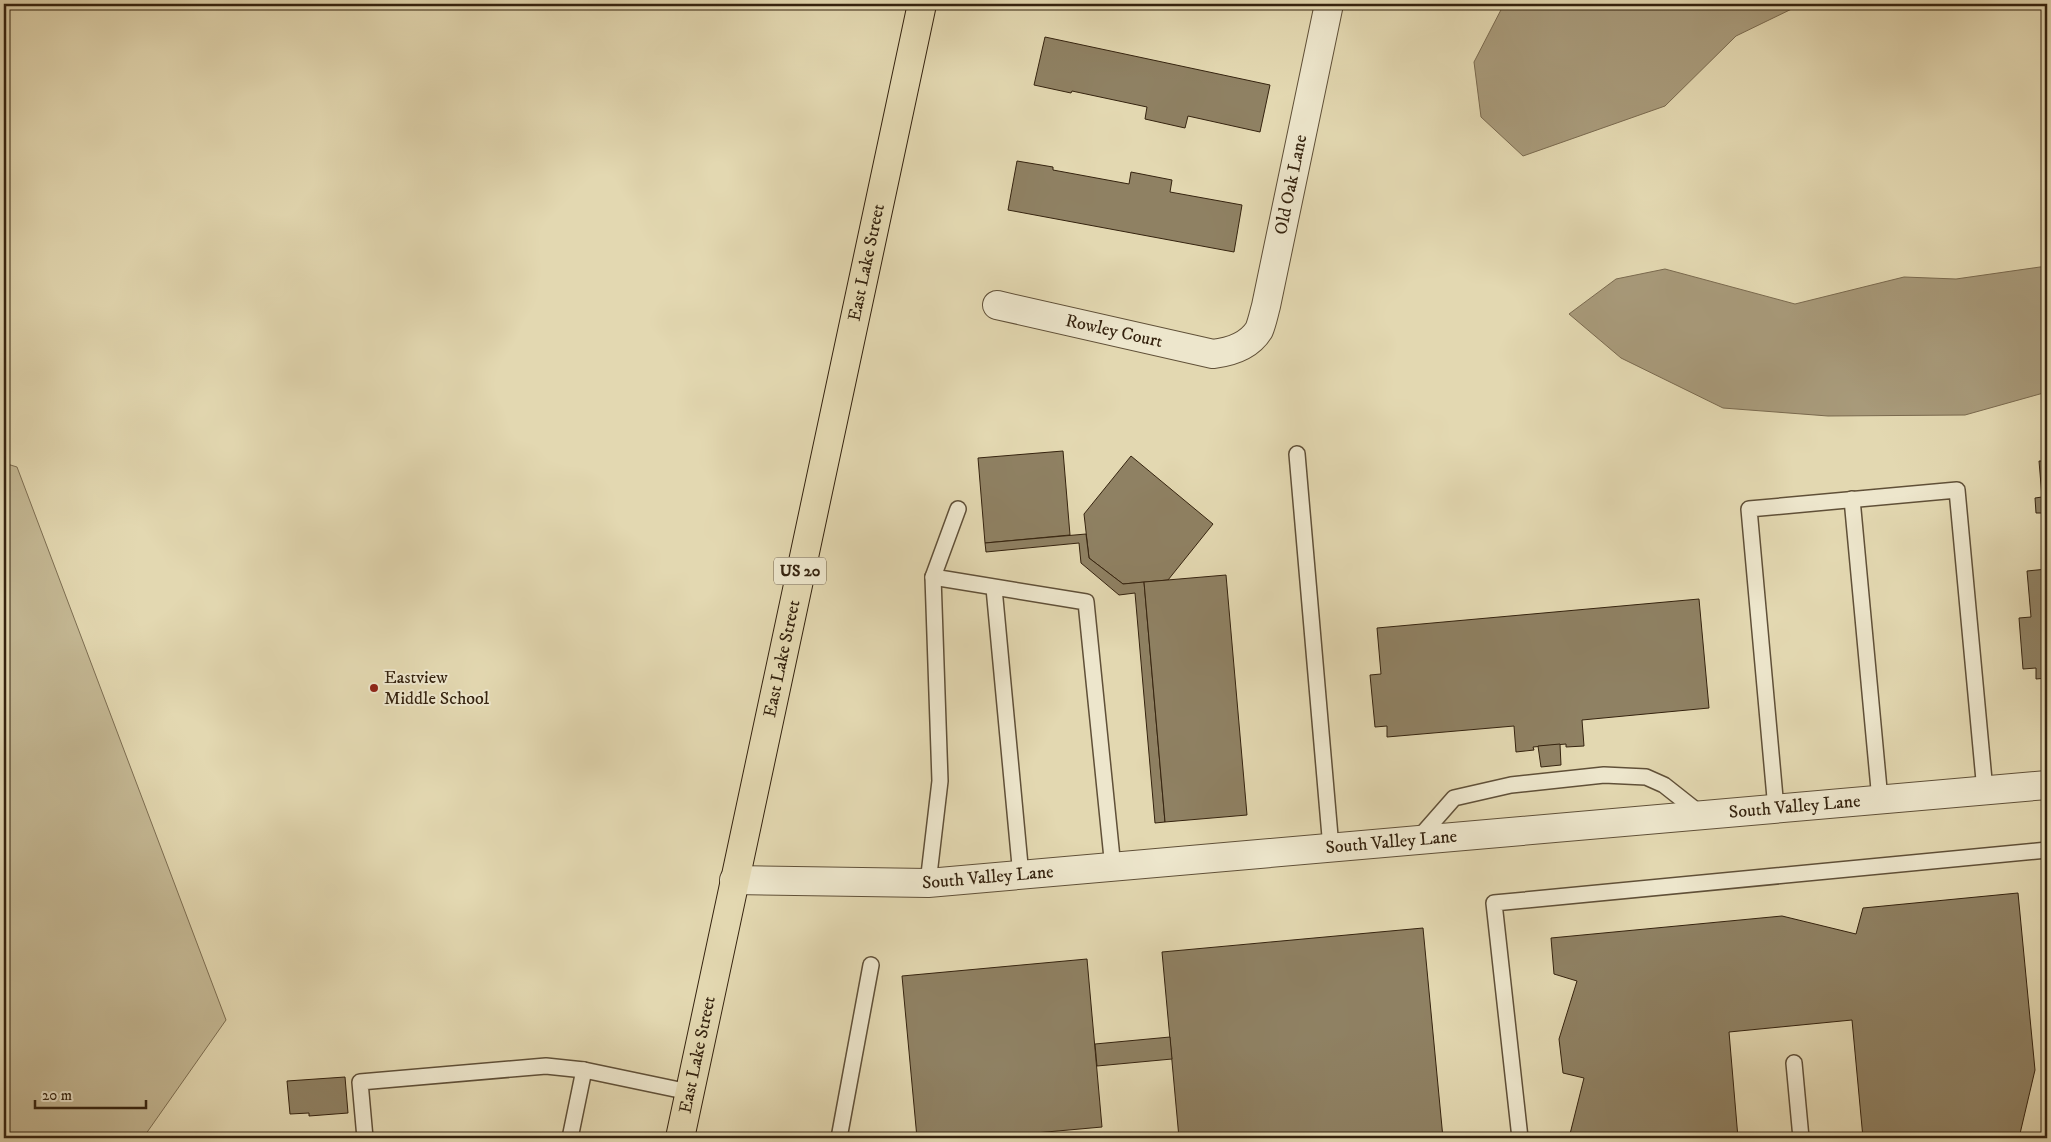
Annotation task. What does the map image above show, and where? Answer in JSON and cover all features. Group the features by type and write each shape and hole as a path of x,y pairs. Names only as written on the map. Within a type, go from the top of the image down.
{"highway":[{"name":"East Lake Street","path":"680,1138 922,4"}],"street":[{"name":"Old Oak Lane","path":"1231,352 1247,342 1259,330 1266,306 1329,4"},
{"name":"Rowley Court","path":"997,305 1213,354 1231,352"},
{"name":"South Valley Lane","path":"734,880 928,884 1984,791 2044,783"}],"lane":[{"path":"1297,454 1331,848"},
{"path":"1776,809 1749,509 1852,499 1957,490 1984,791"},
{"path":"1852,499 1880,800"},
{"path":"928,884 940,781 933,577 958,509"},
{"path":"933,577 1086,602 1113,868"},
{"path":"994,588 1021,876"},
{"path":"1415,842 1454,798 1511,785 1604,775 1646,777 1664,786 1704,816"},
{"path":"1520,1138 1494,903 2047,850"},
{"path":"839,1138 871,965"},
{"path":"1794,1063 1801,1138"},
{"path":"365,1138 360,1082 546,1066 584,1070 689,1092"},
{"path":"570,1138 584,1070"}],"shaded area":[{"path":"1504,4 1802,4 1736,36 1665,106 1523,156 1481,117 1474,62"},
{"path":"2047,266 2047,392 1965,415 1828,416 1723,408 1621,358 1569,314 1616,279 1665,269 1795,304 1904,277 1956,279"},
{"path":"4,463 17,467 226,1020 143,1138 4,1138"}],"building":[{"path":"1045,37 1270,85 1260,132 1188,116 1185,128 1145,119 1147,107 1034,85"},
{"path":"1017,161 1053,167 1053,170 1129,184 1131,172 1172,180 1170,192 1242,205 1234,252 1008,210"},
{"path":"1063,451 1070,535 985,543 978,458"},
{"path":"1131,456 1213,524 1168,580 1123,584 1089,558 1084,514"},
{"path":"2039,461 2047,461 2047,543 2043,513 2036,513 2035,498 2042,497"},
{"path":"1086,534 1089,558 1123,584 1144,582 1165,822 1155,823 1135,593 1119,595 1081,563 1079,543 986,552 985,543"},
{"path":"2047,569 2047,678 2036,679 2036,668 2023,669 2019,618 2031,617 2027,571"},
{"path":"1226,575 1247,815 1165,822 1144,582"},
{"path":"1699,599 1709,708 1582,720 1584,746 1566,747 1566,744 1533,747 1534,750 1516,752 1514,726 1387,737 1387,726 1375,727 1370,675 1381,674 1377,628"},
{"path":"1560,744 1561,765 1541,767 1538,746"},
{"path":"2018,893 2035,1070 2019,1138 1863,1138 1852,1020 1729,1032 1738,1138 1569,1138 1584,1078 1563,1073 1559,1039 1577,981 1554,974 1551,938 1782,916 1856,934 1863,908"},
{"path":"1423,928 1443,1138 1179,1138 1162,952"},
{"path":"1087,959 1102,1127 1024,1134 1025,1138 917,1138 902,976"},
{"path":"1170,1037 1172,1059 1097,1066 1095,1044"},
{"path":"345,1077 348,1113 309,1116 309,1113 290,1114 287,1081"}],"place":[{"name":"Eastview Middle School","path":"374,688"}]}
